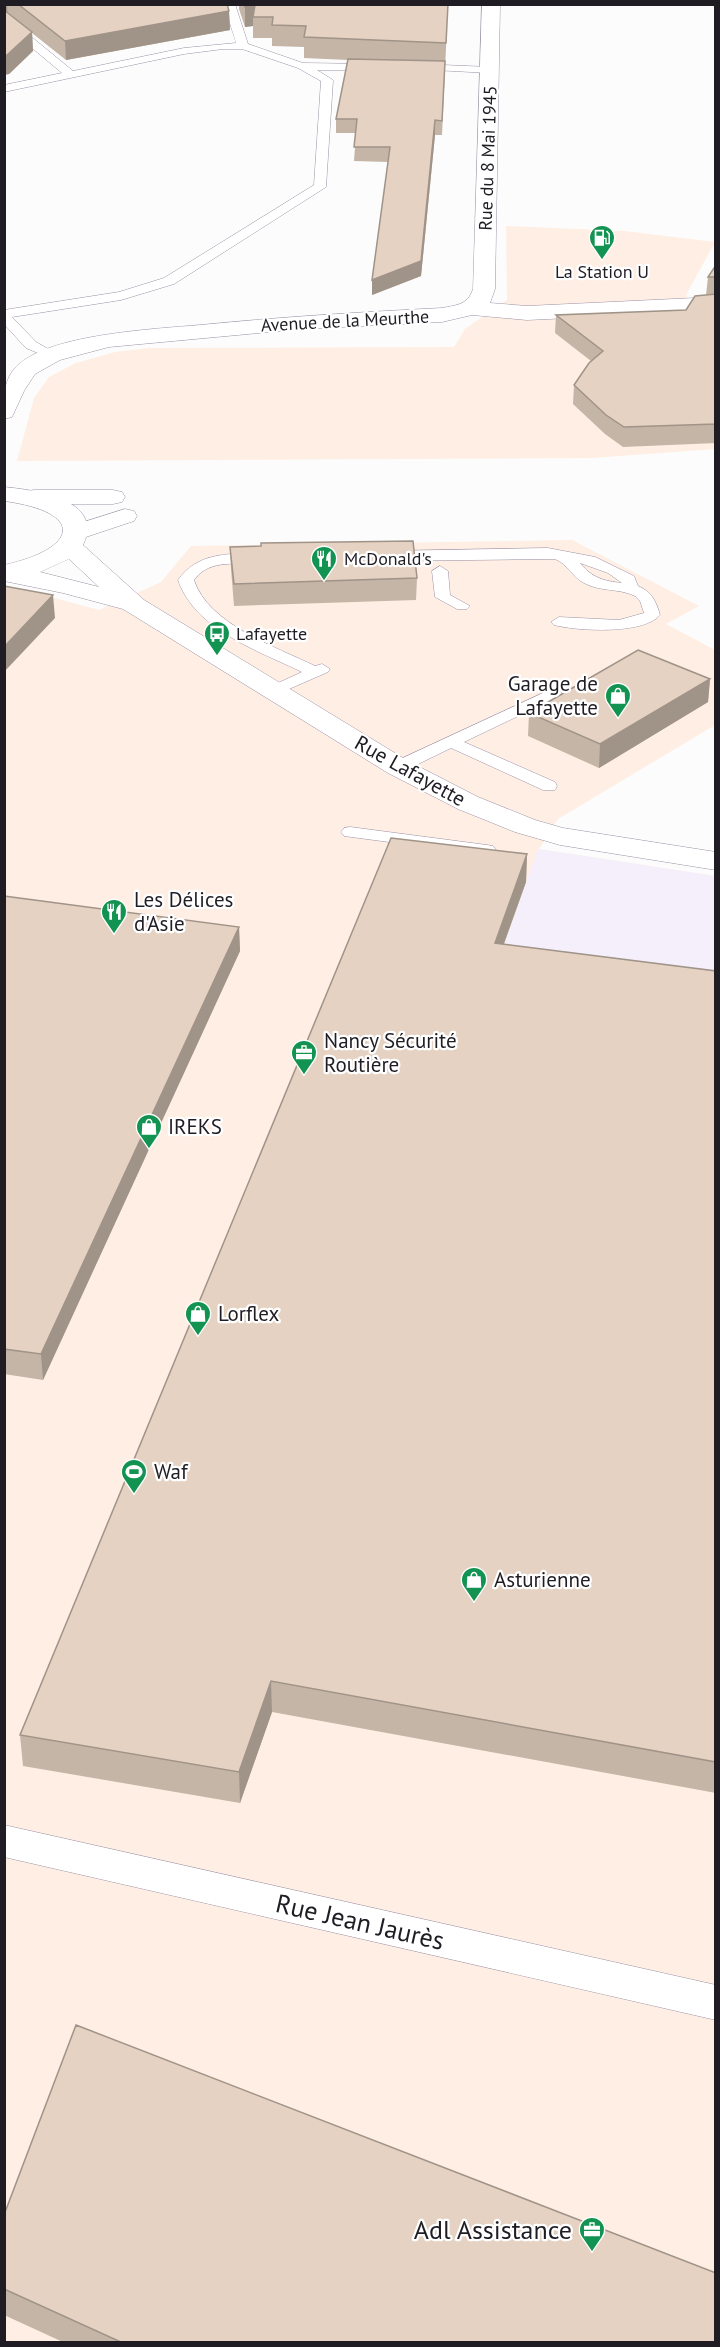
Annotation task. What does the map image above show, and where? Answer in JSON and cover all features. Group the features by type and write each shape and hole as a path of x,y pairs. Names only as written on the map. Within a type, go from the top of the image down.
{"street":[{"name":"Rue du 8 Mai 1945","path":"472,308 480,302 484,289 492,4"},
{"name":"Avenue de la Meurthe","path":"4,412 12,391 27,369 52,356 108,340 302,322 442,315 472,308 527,313 716,304"},
{"path":"6,573 33,567 54,558 73,540 119,507 14,493"},
{"name":"Rue Lafayette","path":"14,493 53,503 67,511 75,521 73,540 135,606"},
{"name":"Rue Lafayette","path":"6,573 68,586 135,606 398,767 468,803 542,831 716,861"},
{"name":"Rue Jean Jaurès","path":"4,1841 716,2003"}],"lane":[{"path":"229,4 243,46"},
{"path":"12,26 71,75"},
{"path":"4,88 184,51 243,46 302,66 327,80 320,187 169,281 120,296 4,315"},
{"path":"302,66 381,67"},
{"path":"404,67 490,70"},
{"path":"4,315 31,345 52,356"},
{"path":"371,556 548,553 563,555 570,559 582,577 608,587 631,589 645,597 652,615 646,619 610,624 559,622"},
{"path":"266,558 219,559 192,570 186,580 192,597 205,611 228,627 320,671 273,691"},
{"path":"440,571 443,597 462,606"},
{"path":"398,767 554,693"},
{"path":"451,742 549,786"},
{"path":"350,832 506,852"}],"shaded area":[{"path":"506,226 624,231 715,242 686,295 697,315 715,314 715,449 592,458 17,461 34,398 49,377 76,363 115,352 149,348 454,347 465,329 507,300"},
{"path":"572,540 699,606 666,624 715,650 715,725 558,819 539,849 715,876 715,2342 5,2342 5,591 40,594 99,610 161,582 191,546"},
{"path":"538,849 715,876 715,1252 411,1208"}],"building":[{"path":"18,4 227,4 229,11 65,41"},
{"path":"244,4 448,4 446,43 304,37 306,26 272,25 273,17 253,17 255,5 245,7"},
{"path":"4,10 32,32 4,56"},
{"path":"348,59 445,61 442,121 435,120 421,261 372,280 390,147 354,147 357,119 336,119"},
{"path":"716,265 716,277 708,277"},
{"path":"716,294 716,424 624,427 606,415 574,385 589,363 603,351 556,315 686,310 695,296"},
{"path":"413,541 417,578 234,584 230,547 261,546 261,543"},
{"path":"4,586 53,595 4,647"},
{"path":"638,650 710,679 600,744 529,713"},
{"path":"391,838 527,854 495,943 716,971 716,1762 271,1681 239,1772 20,1735"},
{"path":"4,896 239,927 41,1354 4,1349"},
{"path":"76,2025 716,2273 716,2343 123,2343 4,2289 4,2215"}],"place":[{"name":"La Station U","path":"602,261"},
{"name":"McDonald's","path":"324,582"},
{"name":"Lafayette","path":"217,657"},
{"name":"Garage de Lafayette","path":"618,719"},
{"name":"Les Délices d'Asie","path":"114,935"},
{"name":"Nancy Sécurité Routière","path":"304,1076"},
{"name":"IREKS","path":"149,1150"},
{"name":"Lorflex","path":"198,1337"},
{"name":"Waf","path":"134,1495"},
{"name":"Asturienne","path":"474,1603"},
{"name":"Adl Assistance","path":"592,2253"}]}
